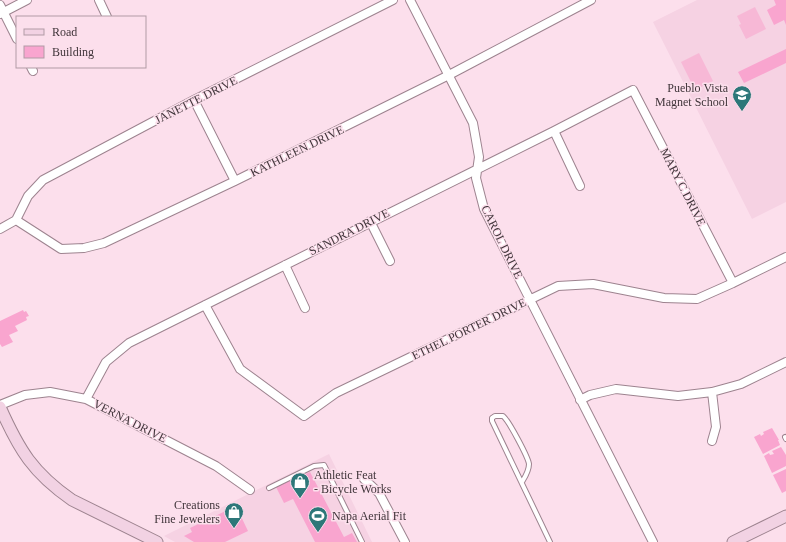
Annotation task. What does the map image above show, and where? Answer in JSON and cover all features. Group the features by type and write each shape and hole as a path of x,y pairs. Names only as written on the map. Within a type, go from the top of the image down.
{"street":[{"path":"16,37 1,10 27,0"},
{"path":"100,0 107,16"},
{"name":"JANETTE DRIVE","path":"16,220 28,196 43,180 194,100 393,0"},
{"name":"CAROL DRIVE","path":"410,0 473,123 479,157 476,178 484,209 653,542"},
{"name":"KATHLEEN DRIVE","path":"16,220 61,249 84,248 104,243 236,181 449,75 591,0"},
{"name":"SANDRA DRIVE","path":"86,399 106,362 128,342 554,131 633,90"},
{"name":"MARY C DRIVE","path":"633,90 733,283"},
{"path":"194,100 236,181"},
{"path":"554,131 580,186"},
{"path":"0,229 16,220"},
{"path":"370,221 390,261"},
{"name":"ETHEL PORTER DRIVE","path":"205,305 240,369 304,416 336,393 558,286 593,284 664,298 697,299 786,257"},
{"path":"285,265 305,308"},
{"path":"580,400 590,395 616,388 678,396 712,392 741,384 786,362"},
{"name":"VERNA DRIVE","path":"0,406 25,395 50,392 86,399 216,466 250,490"},
{"path":"712,392 716,427 712,441"},
{"path":"0,406 12,435 25,456 40,475 72,500 157,542"},
{"path":"364,479 379,493 405,542"},
{"path":"733,542 786,516"}],"lane":[{"path":"522,482 528,470 528,462 509,423 503,416 495,416 492,418 492,421 550,542"},
{"path":"269,488 314,466 324,465 362,542"}],"shaded area":[{"name":"Pueblo Vista Magnet School","path":"697,0 786,0 786,202 752,219 653,22"},
{"path":"755,7 766,29 746,39 739,25 741,24 737,16"},
{"path":"699,53 713,81 695,90 681,62"},
{"path":"329,454 372,542 175,542 164,536"}],"building":[{"path":"774,0 786,0 786,25 784,20 774,25 767,10 776,5"},
{"path":"786,49 786,63 744,83 738,72"},
{"path":"23,310 24,312 26,311 29,316 26,317 27,320 15,326 18,331 9,335 13,342 2,347 0,344 0,321"},
{"path":"772,428 779,440 780,445 763,454 754,437 760,434 761,436 764,434 763,432"},
{"path":"781,447 786,455 786,466 772,473 764,456 769,453 770,455 774,454 772,451"},
{"path":"786,469 786,491 782,493 773,475"},
{"path":"310,472 344,537 352,533 357,542 315,542 293,499 284,503 276,487"},
{"path":"236,506 248,531 225,542 194,542 184,536 192,532 190,528"}],"place":[{"name":"Pueblo Vista Magnet School","path":"742,112"},
{"name":"Athletic Feat - Bicycle Works","path":"300,499"},
{"name":"Creations Fine Jewelers","path":"234,529"},
{"name":"Napa Aerial Fit","path":"318,533"}]}
